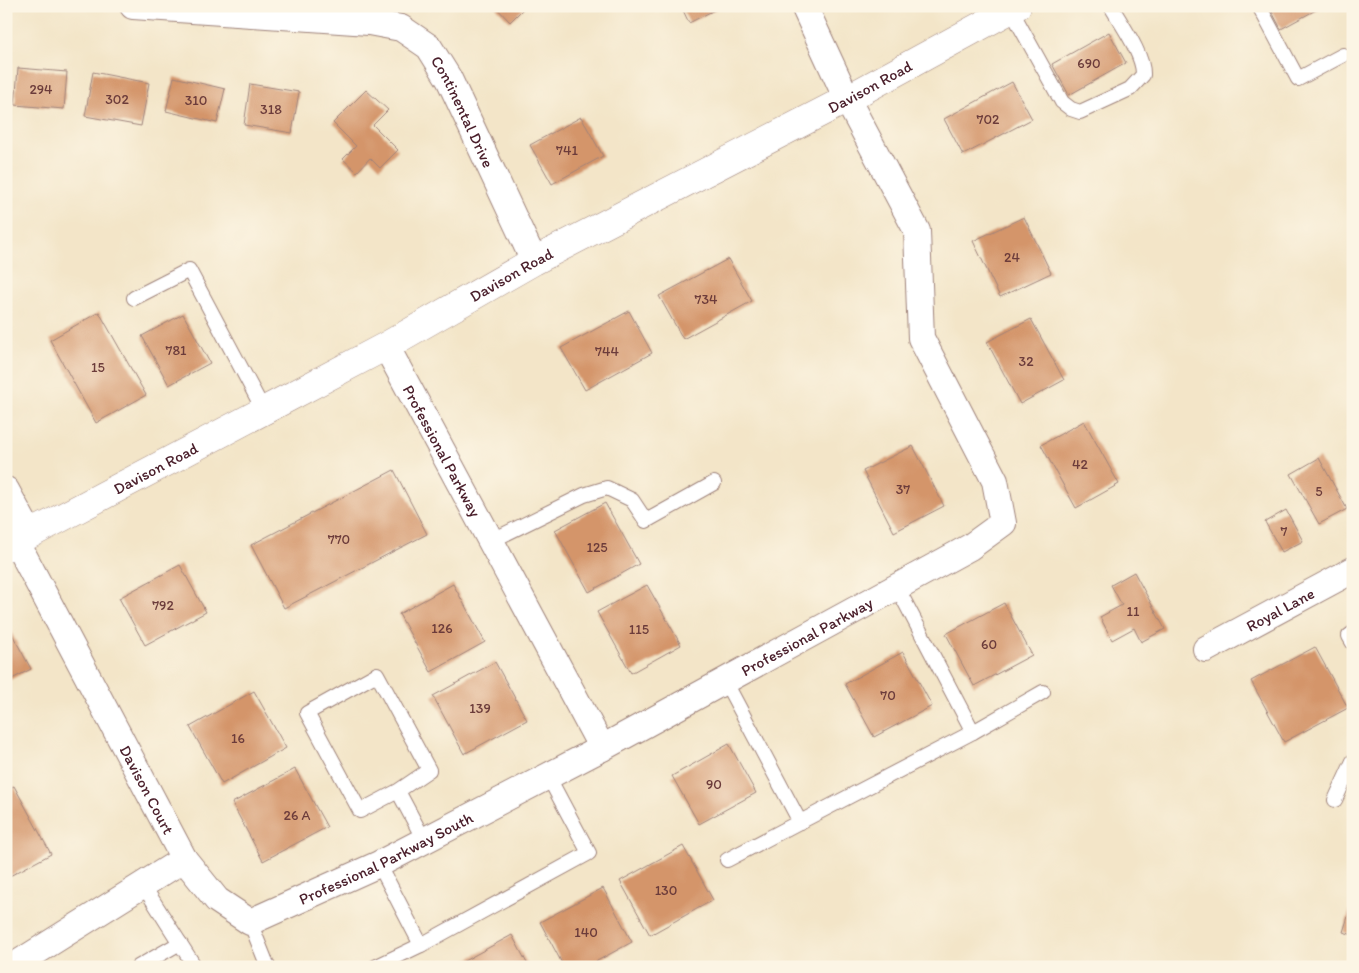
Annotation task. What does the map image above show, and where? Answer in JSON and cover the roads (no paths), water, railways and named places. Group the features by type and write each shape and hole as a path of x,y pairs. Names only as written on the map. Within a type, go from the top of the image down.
{"street":[{"name":"Continental Drive","path":"133,6 369,22 401,28 429,47 449,79 534,262"},
{"path":"804,6 847,99"},
{"name":"Davison Road","path":"17,541 386,346 534,262 847,99 1014,8"},
{"name":"Professional Parkway","path":"386,346 602,748 970,547 1003,522 995,481 921,338 917,231 847,99"},
{"name":"Davison Court","path":"6,490 17,541 184,859"},
{"name":"Royal Lane","path":"1206,649 1353,570"},
{"name":"Professional Parkway South","path":"250,922 379,864 602,748"},
{"path":"12,967 184,859 217,900 250,922"}],"lane":[{"path":"1014,8 1062,102 1071,109 1080,112 1130,89 1143,76 1144,68 1139,57 1111,6"},
{"path":"1259,6 1298,79 1343,55"},
{"path":"134,298 189,270 264,411"},
{"path":"491,541 584,495 607,488 632,500 646,521 714,483"},
{"path":"897,587 973,732"},
{"path":"1353,634 1349,636 1353,643"},
{"path":"377,674 429,770 398,791 360,811 307,713 377,674"},
{"path":"725,681 801,821"},
{"path":"727,860 973,732 1043,692"},
{"path":"1335,800 1353,761"},
{"path":"375,967 421,945 589,853 548,776"},
{"path":"398,791 424,840"},
{"path":"379,864 421,945"},
{"path":"143,885 195,967"},
{"path":"250,922 268,967"},
{"path":"138,967 180,943"}]}
